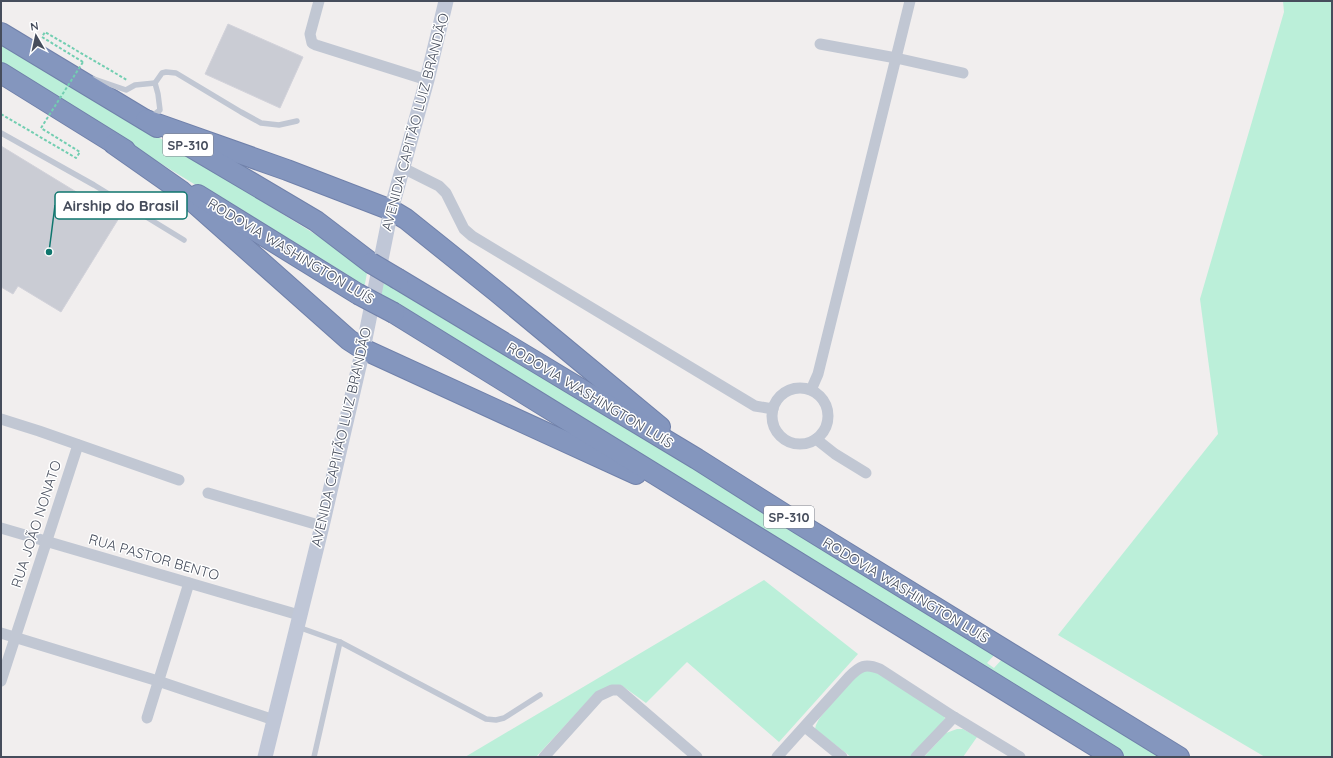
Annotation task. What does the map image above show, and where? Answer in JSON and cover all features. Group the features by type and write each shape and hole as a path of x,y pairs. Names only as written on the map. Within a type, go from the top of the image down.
{"highway":[{"name":"RODOVIA WASHINGTON LUÍS","path":"1,33 316,221 371,263 697,459 798,523 1179,757"},
{"name":"RODOVIA WASHINGTON LUÍS","path":"1,73 358,294 394,313 1112,757"},
{"path":"1,86 6,86 66,114"},
{"path":"146,120 308,178 391,210 406,219 635,405 697,459"},
{"path":"114,144 181,191 349,340 363,349 707,506"}],"main road":[{"name":"AVENIDA CAPITÃO LUIZ BRANDÃO","path":"265,757 322,526 363,349 391,210 427,80 446,1"}],"street":[{"path":"320,1 310,34 312,43 427,80"},
{"path":"811,390 818,374 910,1"},
{"path":"820,44 896,58 963,73"},
{"path":"403,168 439,186 446,193 464,229 472,236 755,406 773,409"},
{"path":"797,388 811,390 822,398 828,410 825,430 816,439 810,442 796,444 784,439 779,434 773,422 773,409 785,393 797,388"},
{"path":"1,419 39,430 179,480"},
{"path":"816,439 835,454 866,473"},
{"name":"RUA JOÃO NONATO","path":"1,681 78,445"},
{"path":"208,493 322,526"},
{"name":"RUA PASTOR BENTO","path":"1,528 189,583 298,621"},
{"path":"147,718 189,583"},
{"path":"1,633 158,681 274,720"},
{"path":"777,757 849,676 857,669 872,666 880,669 954,717 1020,757"},
{"path":"544,757 599,696 612,690 619,690 697,757"},
{"path":"916,757 954,717"},
{"path":"805,727 842,757"}],"lane":[{"path":"56,66 126,90 135,85 155,83 162,73 176,73 261,123 279,125 297,121"},
{"path":"146,120 160,110 155,83"},
{"path":"1,133 94,185 184,240"},
{"path":"298,621 486,719 496,720 504,718 540,695"},
{"path":"314,757 340,642"}],"path":[{"path":"1,114 76,158 80,152 41,128 83,62 42,37 45,32 135,85"}],"green space":[{"path":"1283,1 1332,1 1332,757 1265,757 1058,635 1218,434 1200,299 1284,12"},
{"path":"1,40 365,265 367,273 364,289 1,65"},
{"path":"383,282 998,651 987,663 994,668 1003,658 1168,757 1125,757 379,299"},
{"path":"764,580 858,654 779,742 687,662 646,703 621,685 595,693 536,757 465,757"},
{"path":"869,670 880,672 944,715 945,719 912,757 851,757 815,729 819,719 853,677 861,672"},
{"path":"957,729 963,729 977,737 963,757 924,757 946,733"}],"building":[{"path":"228,24 303,57 280,108 205,74"},
{"path":"1,146 119,218 61,312 18,286 13,294 1,287"}],"place":[{"name":"Airship do Brasil","path":"49,252"}]}
